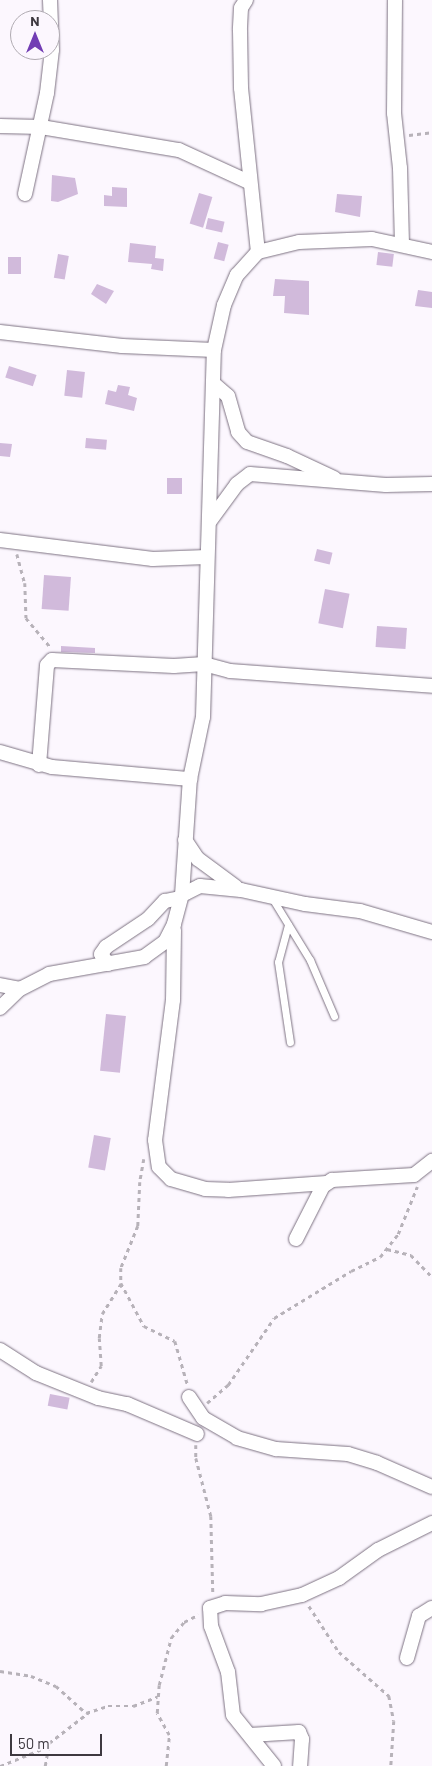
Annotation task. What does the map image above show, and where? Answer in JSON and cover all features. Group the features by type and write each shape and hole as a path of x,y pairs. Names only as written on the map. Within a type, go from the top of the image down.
{"street":[{"path":"25,194 41,127 52,50 50,0"},
{"path":"246,0 241,8 240,60 249,182 258,252"},
{"path":"395,0 394,113 398,147 402,244"},
{"path":"0,126 41,127 179,150 249,182"},
{"path":"0,1008 20,989 49,974 128,962 155,951 165,942 174,924 181,896 190,779 203,716 214,350 224,305 237,275 258,252 299,242 333,239 372,239 432,252"},
{"path":"0,332 122,346 214,350"},
{"path":"214,384 228,396 238,432 246,442 287,456 339,480"},
{"path":"210,521 237,484 250,474 432,484"},
{"path":"0,540 153,559 207,557"},
{"path":"39,765 47,665 52,660 174,666 204,664 230,671 432,686"},
{"path":"0,752 39,765 190,779"},
{"path":"185,840 198,859 238,889"},
{"path":"108,964 101,954 106,947 143,923 165,901 181,896 200,886 238,889 271,897 360,911 432,932"},
{"path":"174,924 173,1000 155,1140 159,1168 171,1179 205,1189 228,1190 327,1183 347,1178 414,1175 432,1161"},
{"path":"0,985 20,989"},
{"path":"296,1239 316,1198 327,1183"},
{"path":"0,1350 36,1373 86,1393 127,1404 197,1434"},
{"path":"189,1397 197,1410 214,1426 256,1445 348,1454 377,1463 432,1487"},
{"path":"274,1766 233,1715 228,1672 211,1626 213,1606 261,1604 286,1599 323,1587 378,1550 432,1523"},
{"path":"408,1658 419,1616 432,1608"},
{"path":"250,1735 299,1732 302,1739 300,1766"}],"lane":[{"path":"271,897 310,960 334,1016"},
{"path":"288,925 278,962 290,1042"}],"path":[{"path":"398,147 406,136 432,132"},
{"path":"14,542 25,583 26,618 40,637 63,660"},
{"path":"145,1156 140,1182 138,1226 121,1268 121,1282 144,1326 175,1341 185,1369 189,1397"},
{"path":"197,1410 228,1385 274,1318 351,1271 369,1264 387,1249 404,1222 411,1198 420,1184"},
{"path":"387,1249 411,1256 432,1277"},
{"path":"86,1393 102,1366 99,1338 102,1314 121,1282"},
{"path":"166,1766 169,1735 157,1713 157,1696 171,1638 184,1622 213,1606 211,1516 196,1458 197,1434"},
{"path":"286,1599 310,1607 338,1652 389,1696 394,1720 391,1766"},
{"path":"0,1671 31,1676 56,1686 80,1709 89,1712"},
{"path":"0,1766 46,1747 89,1712 108,1706 137,1705 157,1696"},
{"path":"45,1766 46,1747"}],"building":[{"path":"52,175 75,178 78,194 58,202 51,201"},
{"path":"112,187 127,188 127,207 104,206 104,195 112,196"},
{"path":"199,193 212,197 203,228 190,224"},
{"path":"337,194 362,196 360,217 335,212"},
{"path":"208,218 225,222 222,233 206,229"},
{"path":"218,242 229,245 224,261 214,258"},
{"path":"130,243 156,246 155,258 164,259 163,271 151,269 152,264 128,262"},
{"path":"378,252 394,254 392,267 376,265"},
{"path":"58,254 69,256 65,280 54,278"},
{"path":"8,257 21,257 21,274 8,274"},
{"path":"275,279 309,281 309,315 284,313 285,296 273,296"},
{"path":"97,284 114,291 106,304 91,294"},
{"path":"418,290 432,292 432,308 415,306"},
{"path":"9,366 37,375 33,386 5,377"},
{"path":"67,370 85,372 82,398 64,396"},
{"path":"118,385 130,387 128,395 137,398 134,411 105,404 108,390 116,392"},
{"path":"86,438 107,440 106,450 85,448"},
{"path":"0,443 12,444 10,457 0,456"},
{"path":"167,478 182,478 182,494 167,494"},
{"path":"317,549 333,553 330,565 314,561"},
{"path":"44,575 71,577 69,611 42,609"},
{"path":"325,589 350,594 343,628 318,623"},
{"path":"377,626 407,628 405,649 376,647"},
{"path":"61,646 95,648 95,653 61,652"},
{"path":"106,1014 126,1016 120,1073 100,1071"},
{"path":"94,1135 111,1138 105,1170 88,1167"},
{"path":"50,1394 70,1398 67,1410 48,1406"}]}
